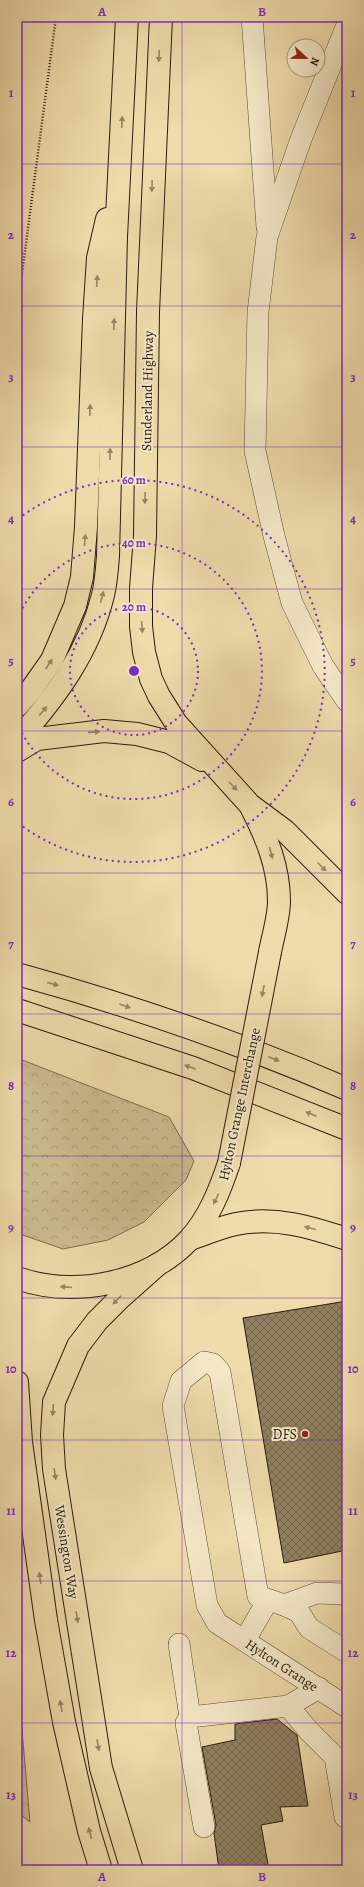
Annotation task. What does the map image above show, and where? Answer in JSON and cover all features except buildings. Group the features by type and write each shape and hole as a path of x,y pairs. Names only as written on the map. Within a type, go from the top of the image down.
{"highway":[{"path":"17,741 48,705 70,674 90,636 104,595 108,556 115,260 127,17"},
{"name":"Sunderland Highway","path":"161,17 148,296 145,536 141,588 141,626 144,652 150,678 159,696 176,723 215,768"},
{"path":"17,706 31,690 52,660 75,606 82,577 86,526 94,319 98,258 120,161"},
{"path":"17,751 37,738 104,731 137,734 169,742 215,768 250,805 285,831 347,893"},
{"name":"Hylton Grange Interchange","path":"17,1278 48,1285 80,1288 121,1280 157,1265 174,1254 190,1239 215,1202 229,1163 279,901 276,870 267,837 250,805"},
{"path":"17,974 88,993 206,1033 347,1089"},
{"path":"17,1010 193,1068 347,1129"},
{"path":"190,1239 234,1224 268,1220 311,1228 347,1239"},
{"name":"Wessington Way","path":"132,1870 101,1768 54,1469 52,1435 54,1402 78,1346 97,1321 115,1302 157,1265"},
{"name":"Wessington Way","path":"17,1382 21,1442 46,1620 64,1722 89,1831 101,1870"}],"street":[{"path":"252,17 268,237"},
{"path":"347,25 301,139 268,237 258,312 255,451 274,536 292,603 323,666 347,700"},
{"name":"Hylton Grange","path":"276,1602 258,1596 220,1372 214,1364 204,1362 181,1381 173,1406 207,1605 217,1622 319,1688 345,1700"},
{"path":"245,1640 276,1602 317,1593 344,1594 347,1596"},
{"path":"276,1602 298,1612 309,1628 347,1652"},
{"path":"179,1644 190,1717 186,1723 204,1827"},
{"path":"190,1717 288,1706 319,1688"},
{"path":"288,1706 309,1731 335,1757 345,1817"}],"path":[{"path":"17,311 56,17"}],"green space":[{"path":"17,1058 169,1117 194,1161 186,1180 144,1222 108,1240 63,1249 17,1233"},
{"path":"17,1672 30,1822 17,1812"}],"place":[{"name":"DFS","path":"305,1434"}]}
